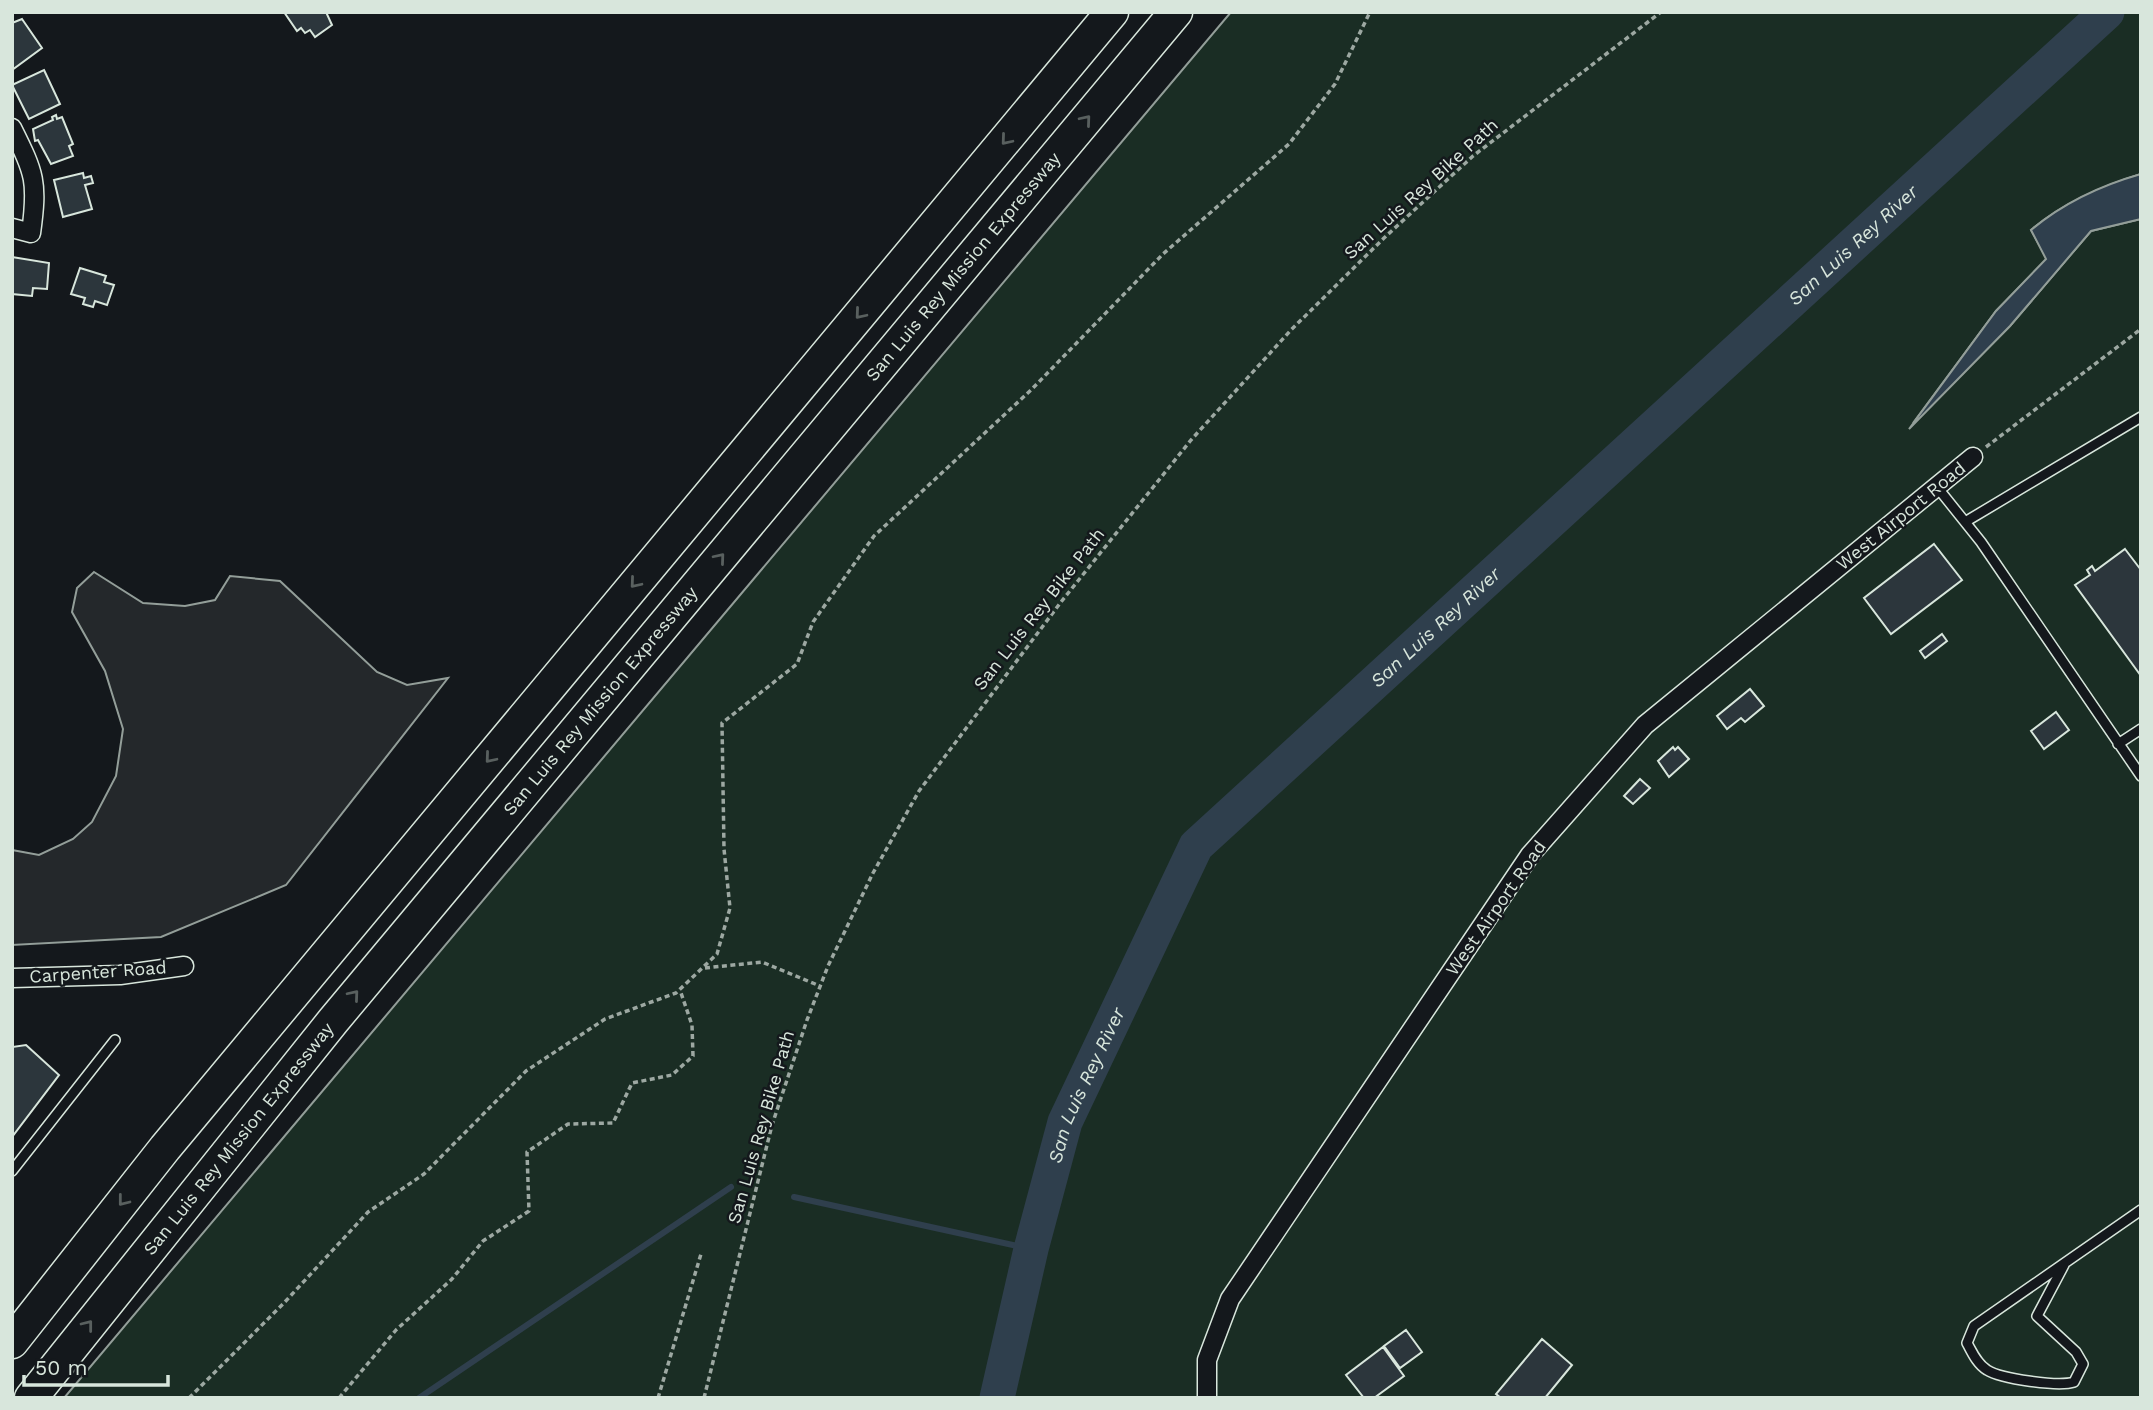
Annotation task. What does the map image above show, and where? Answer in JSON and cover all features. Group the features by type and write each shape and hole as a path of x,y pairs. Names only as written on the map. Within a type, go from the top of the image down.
{"highway":[{"path":"12,1342 174,1137 1112,12"},
{"name":"San Luis Rey Mission Expressway","path":"30,1398 324,1031 1176,12"}],"street":[{"path":"12,128 29,162 37,190 31,233 12,228"},
{"name":"West Airport Road","path":"1207,1398 1207,1360 1230,1299 1530,855 1645,724 1973,457"},
{"name":"Carpenter Road","path":"12,978 120,975 184,966"}],"lane":[{"path":"1965,522 2141,417"},
{"path":"1937,487 1965,522 2141,776"},
{"path":"2118,744 2141,729"},
{"path":"12,1171 115,1040"},
{"path":"2064,1265 2036,1316 2076,1352 2083,1364 2074,1382 2062,1386 1988,1371 1976,1359 1967,1343 1974,1326 2141,1210"}],"path":[{"path":"189,1398 283,1304 368,1212 424,1174 526,1071 605,1019 680,990 717,954 730,908 724,849 722,723 797,664 813,622 874,536 1031,390 1163,254 1289,144 1335,84 1370,12"},
{"name":"San Luis Rey Bike Path","path":"704,1398 772,1125 820,986 873,873 919,791 1061,602 1191,440 1291,330 1384,238 1473,156 1661,12"},
{"path":"1973,457 2141,329"},
{"path":"703,968 762,962 820,986"},
{"path":"339,1398 396,1330 452,1279 484,1241 529,1211 527,1152 568,1124 612,1123 632,1083 672,1075 693,1056 692,1026 680,990"},
{"path":"658,1398 701,1254"}],"green space":[{"path":"1231,12 2141,12 2141,174 2083,197 2031,230 2047,259 1996,311 1913,423 2010,326 2091,231 2141,219 2141,1398 64,1398"}],"shaded area":[{"path":"94,572 143,603 185,606 215,600 230,576 280,581 377,672 407,685 448,678 286,885 161,937 12,945 12,850 39,855 73,839 92,822 116,776 123,729 105,671 72,612 77,588"}],"water":[{"path":"2141,174 2141,219 2091,231 2010,326 1909,429 1996,311 2046,259 2031,230 2083,196"}],"building":[{"path":"284,12 326,12 332,25 315,37 310,30 305,33 301,28 297,31"},
{"path":"22,19 42,48 12,70 12,23"},
{"path":"44,70 60,104 29,119 12,85"},
{"path":"56,115 57,119 62,117 73,144 69,146 73,156 51,164 38,140 35,141 33,129 53,120 52,117"},
{"path":"83,173 84,178 91,176 93,183 85,185 92,209 63,217 54,180"},
{"path":"12,257 49,263 47,289 33,288 32,296 12,294"},
{"path":"80,268 106,276 104,282 114,285 107,305 95,301 93,307 83,304 85,298 71,294"},
{"path":"1934,544 1962,580 1891,634 1864,598"},
{"path":"2125,549 2141,570 2141,676 2075,585 2090,575 2087,570 2092,566 2095,571"},
{"path":"1942,634 1947,641 1925,658 1920,651"},
{"path":"1750,689 1764,706 1745,722 1741,718 1727,729 1717,716"},
{"path":"2056,712 2069,730 2044,749 2031,731"},
{"path":"1673,747 1675,750 1678,747 1689,759 1669,777 1658,761"},
{"path":"1640,779 1650,788 1633,804 1624,796"},
{"path":"26,1045 59,1075 12,1137 12,1047"},
{"path":"1406,1330 1422,1352 1400,1368 1384,1346"},
{"path":"1542,1339 1572,1365 1545,1398 1501,1398 1496,1394"},
{"path":"1383,1347 1404,1376 1374,1398 1364,1398 1346,1375"}],"waterway":[{"name":"San Luis Rey River","path":"997,1398 1031,1249 1065,1122 1196,846 2107,12"},
{"path":"419,1398 731,1187"},
{"path":"794,1197 1031,1249"}]}
